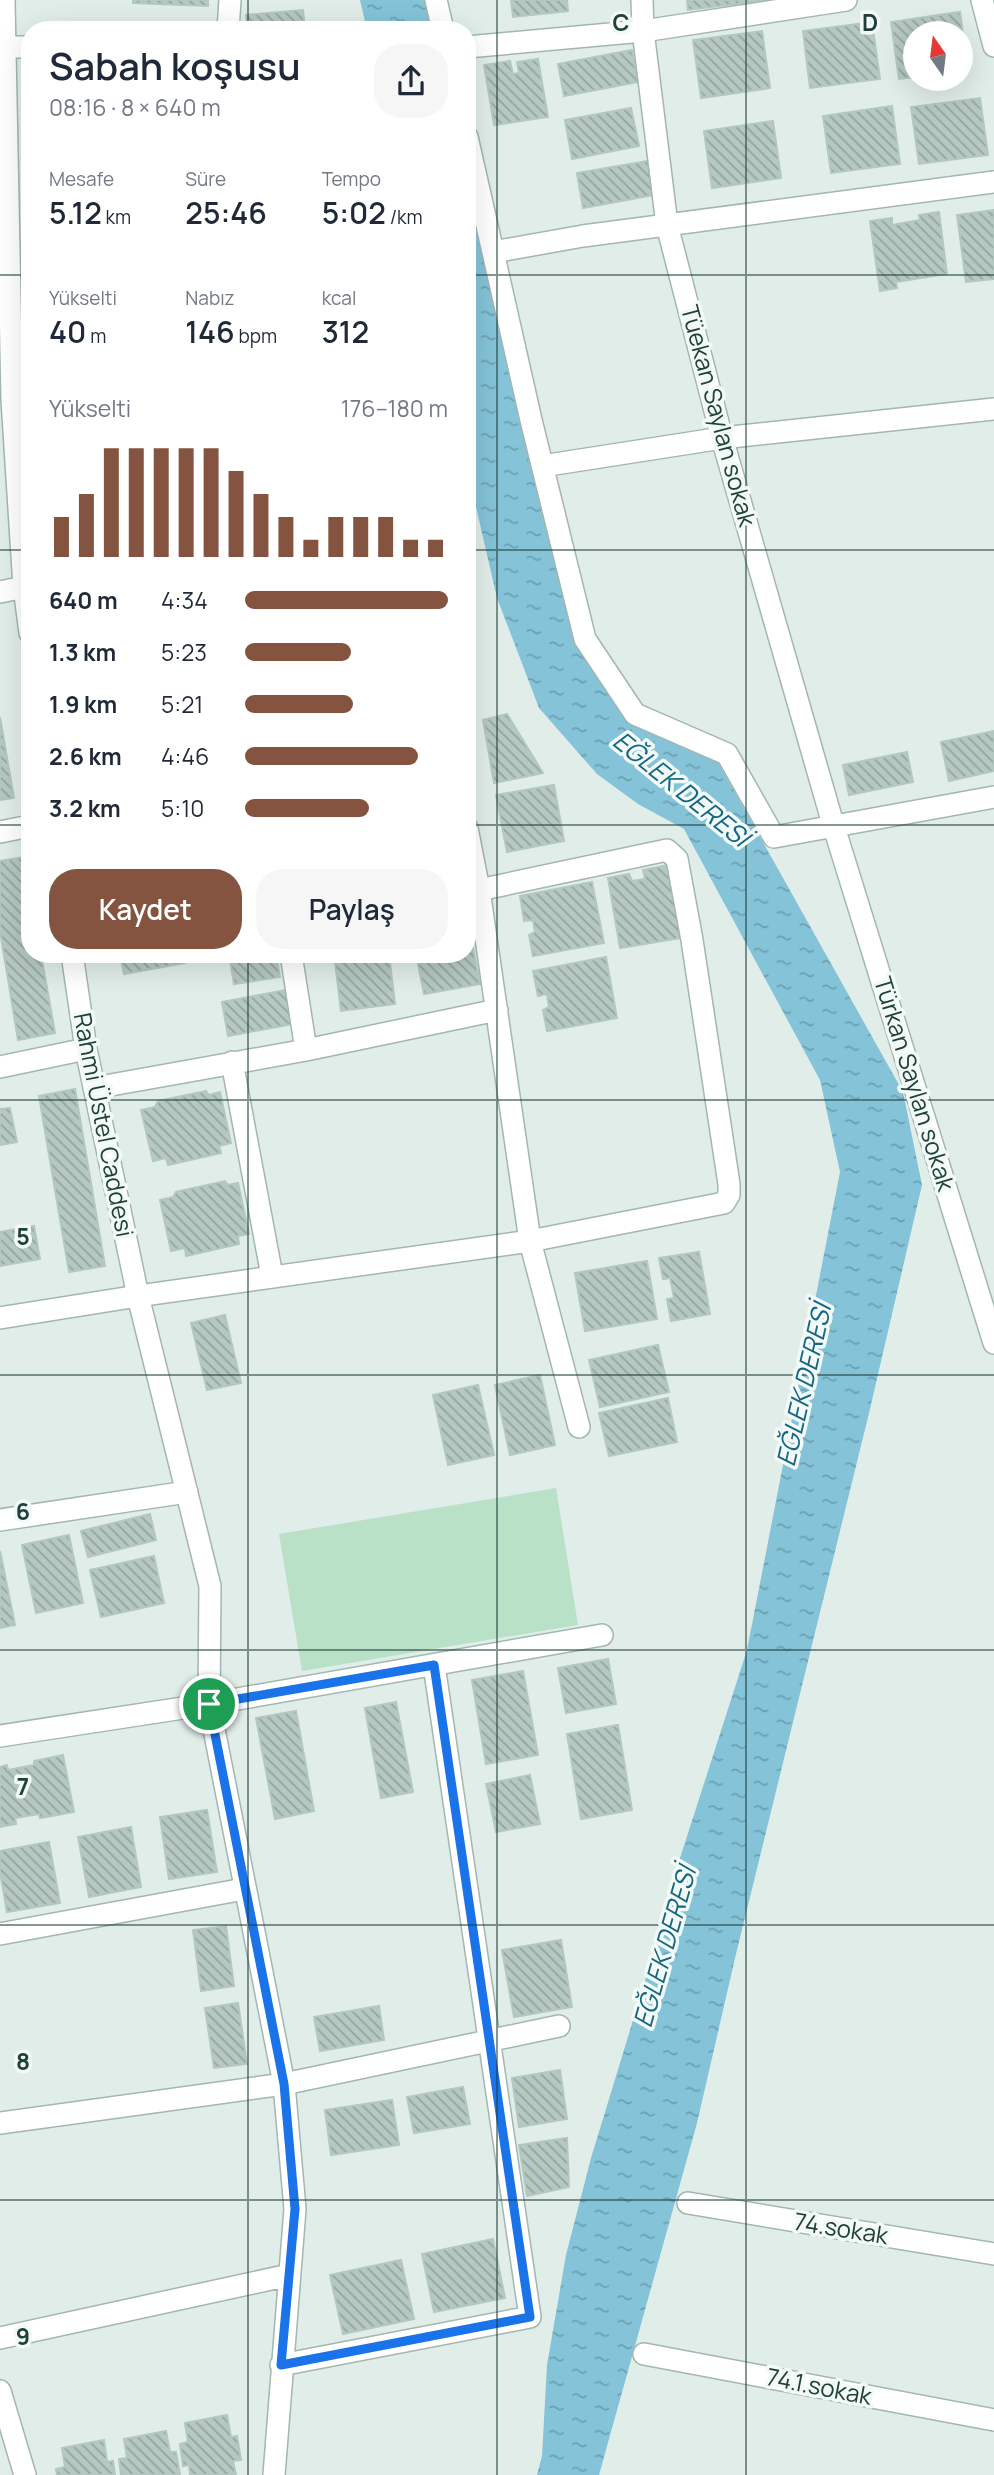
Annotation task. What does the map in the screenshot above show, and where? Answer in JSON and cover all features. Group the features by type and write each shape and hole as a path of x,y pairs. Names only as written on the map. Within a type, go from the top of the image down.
{"street":[{"path":"4,0 6,47 2,94 5,333 21,399"},
{"path":"229,21 230,0"},
{"path":"436,0 441,21"},
{"name":"Tüekan Saylan sokak","path":"642,0 643,31 667,225 722,438 834,824"},
{"path":"476,46 643,31 845,0"},
{"path":"988,16 994,46"},
{"path":"6,47 21,47"},
{"path":"476,177 542,466 585,639 635,714 727,754 774,836 994,797"},
{"path":"493,252 583,236 994,182"},
{"path":"542,466 722,438 994,409"},
{"path":"0,592 21,588"},
{"name":"Türkan Saylan sokak","path":"834,824 994,1343"},
{"path":"0,832 21,828"},
{"path":"0,1318 272,1276 530,1241 724,1203 729,1195 729,1184 677,859 667,850 479,890"},
{"path":"476,874 530,1241 579,1427"},
{"name":"Rahmi Üstel Caddesi","path":"73,963 86,1049 138,1296 210,1586 209,1704 284,2084 295,2209 274,2475"},
{"path":"292,963 306,1050"},
{"path":"94,1088 306,1050 497,1010"},
{"path":"0,1067 86,1049"},
{"path":"232,1062 272,1276"},
{"path":"0,1520 187,1492"},
{"path":"0,1736 209,1704 602,1636"},
{"path":"281,2365 530,2317 434,1665"},
{"path":"0,1934 244,1889"},
{"path":"0,2123 284,2084 559,2026"},
{"name":"74.sokak","path":"688,2203 994,2254"},
{"path":"0,2339 289,2275"},
{"name":"74.1.sokak","path":"644,2354 994,2420"},
{"path":"0,2391 25,2475"}],"green space":[{"path":"556,1488 578,1625 302,1671 279,1534"}],"water":[{"path":"360,0 425,0 430,21 365,21"},
{"name":"EĞLEK DERESİ","path":"476,217 554,547 583,656 630,720 718,762 903,1092 922,1185 697,2123 599,2475 537,2475 542,2456 547,2365 566,2255 591,2158 680,1858 747,1650 840,1172 820,1080 684,829 638,804 597,774 539,708 497,598 476,507"}],"building":[{"path":"133,0 208,0 208,6 133,3"},
{"path":"511,0 567,0 568,11 513,17"},
{"path":"687,0 769,0 688,10"},
{"path":"303,10 304,21 246,21 246,15"},
{"path":"960,12 961,21 903,21 903,78 899,79 891,22"},
{"path":"872,22 880,79 810,88 803,31"},
{"path":"762,31 770,88 701,98 693,40"},
{"path":"632,50 638,82 564,96 558,64"},
{"path":"538,59 548,117 494,125 484,65 510,61 513,74 519,73 517,62"},
{"path":"980,98 988,155 919,164 911,107"},
{"path":"892,106 900,164 831,173 823,116"},
{"path":"631,108 639,146 572,159 565,120"},
{"path":"773,121 781,178 712,188 704,131"},
{"path":"648,161 654,195 583,208 577,173"},
{"path":"994,210 994,279 966,282 957,215"},
{"path":"939,212 947,274 896,282 897,288 880,291 870,221 892,218 892,225 920,220 919,215"},
{"path":"507,714 543,773 494,783 483,720"},
{"path":"0,717 14,798 0,800"},
{"path":"994,731 994,771 949,781 941,742"},
{"path":"907,752 913,782 849,795 843,765"},
{"path":"554,785 564,841 507,852 496,795"},
{"path":"21,858 21,963 43,963 55,1033 18,1040 0,931 0,861"},
{"path":"669,865 681,938 620,948 608,878 629,874 632,881 645,879 643,870"},
{"path":"592,882 604,943 533,956 529,935 535,932 533,920 524,921 520,896"},
{"path":"606,957 617,1018 547,1031 543,1010 549,1007 547,994 538,996 533,971"},
{"path":"122,963 185,963 124,974"},
{"path":"230,963 278,963 280,977 234,984"},
{"path":"335,963 390,963 395,1004 341,1011"},
{"path":"418,963 476,963 480,984 424,994"},
{"path":"286,990 293,1024 228,1036 222,1002"},
{"path":"75,1089 105,1266 69,1272 39,1096"},
{"path":"206,1091 209,1095 220,1092 231,1143 219,1146 221,1153 168,1165 166,1158 153,1161 141,1110 155,1107 158,1101"},
{"path":"10,1108 17,1142 0,1145 0,1109"},
{"path":"225,1181 228,1185 238,1183 249,1234 238,1236 239,1244 186,1256 185,1248 171,1251 160,1200 173,1197 176,1192"},
{"path":"34,1226 40,1259 0,1266 0,1232"},
{"path":"699,1252 710,1314 671,1321 667,1299 674,1298 670,1278 663,1279 659,1258"},
{"path":"647,1261 657,1319 585,1331 575,1273"},
{"path":"225,1315 241,1383 207,1390 191,1323"},
{"path":"658,1345 669,1392 600,1407 589,1360"},
{"path":"540,1375 555,1445 510,1455 495,1385"},
{"path":"478,1385 494,1455 448,1465 433,1395"},
{"path":"668,1398 677,1442 609,1456 599,1413"},
{"path":"150,1514 156,1540 88,1557 81,1531"},
{"path":"69,1535 83,1603 36,1613 22,1545"},
{"path":"0,1551 15,1625 0,1628"},
{"path":"154,1556 164,1603 101,1617 90,1570"},
{"path":"608,1659 616,1704 566,1713 558,1668"},
{"path":"523,1671 538,1755 486,1764 472,1680"},
{"path":"396,1702 413,1792 381,1798 365,1708"},
{"path":"296,1711 314,1811 275,1819 256,1718"},
{"path":"618,1725 632,1810 581,1819 567,1734"},
{"path":"63,1755 74,1812 40,1818 39,1814 15,1818 16,1824 0,1827 0,1767 7,1765 8,1770"},
{"path":"530,1775 540,1824 496,1832 486,1784"},
{"path":"207,1810 217,1872 169,1879 160,1817"},
{"path":"131,1827 141,1887 89,1897 78,1837"},
{"path":"49,1842 60,1903 7,1912 0,1872 0,1851"},
{"path":"226,1926 234,1986 201,1991 193,1930"},
{"path":"561,1940 572,2007 514,2017 502,1950"},
{"path":"238,2003 247,2064 214,2068 205,2008"},
{"path":"379,2006 384,2040 320,2051 314,2017"},
{"path":"560,2070 567,2119 519,2127 512,2078"},
{"path":"463,2087 470,2124 414,2133 407,2097"},
{"path":"392,2100 399,2145 331,2155 325,2110"},
{"path":"567,2138 569,2187 527,2196 519,2145"},
{"path":"493,2239 505,2298 434,2312 422,2254"},
{"path":"401,2260 414,2319 343,2334 330,2275"},
{"path":"227,2415 231,2437 237,2436 241,2460 233,2461 236,2475 190,2475 189,2465 183,2466 180,2444 188,2442 185,2423"},
{"path":"166,2431 170,2452 176,2452 180,2475 121,2475 119,2459 127,2458 124,2439"},
{"path":"104,2440 107,2462 113,2461 115,2475 57,2475 56,2469 65,2467 62,2448"}],"route":[{"path":"434,1665 530,2317 281,2365 295,2209 284,2084 209,1704 434,1665"}]}
